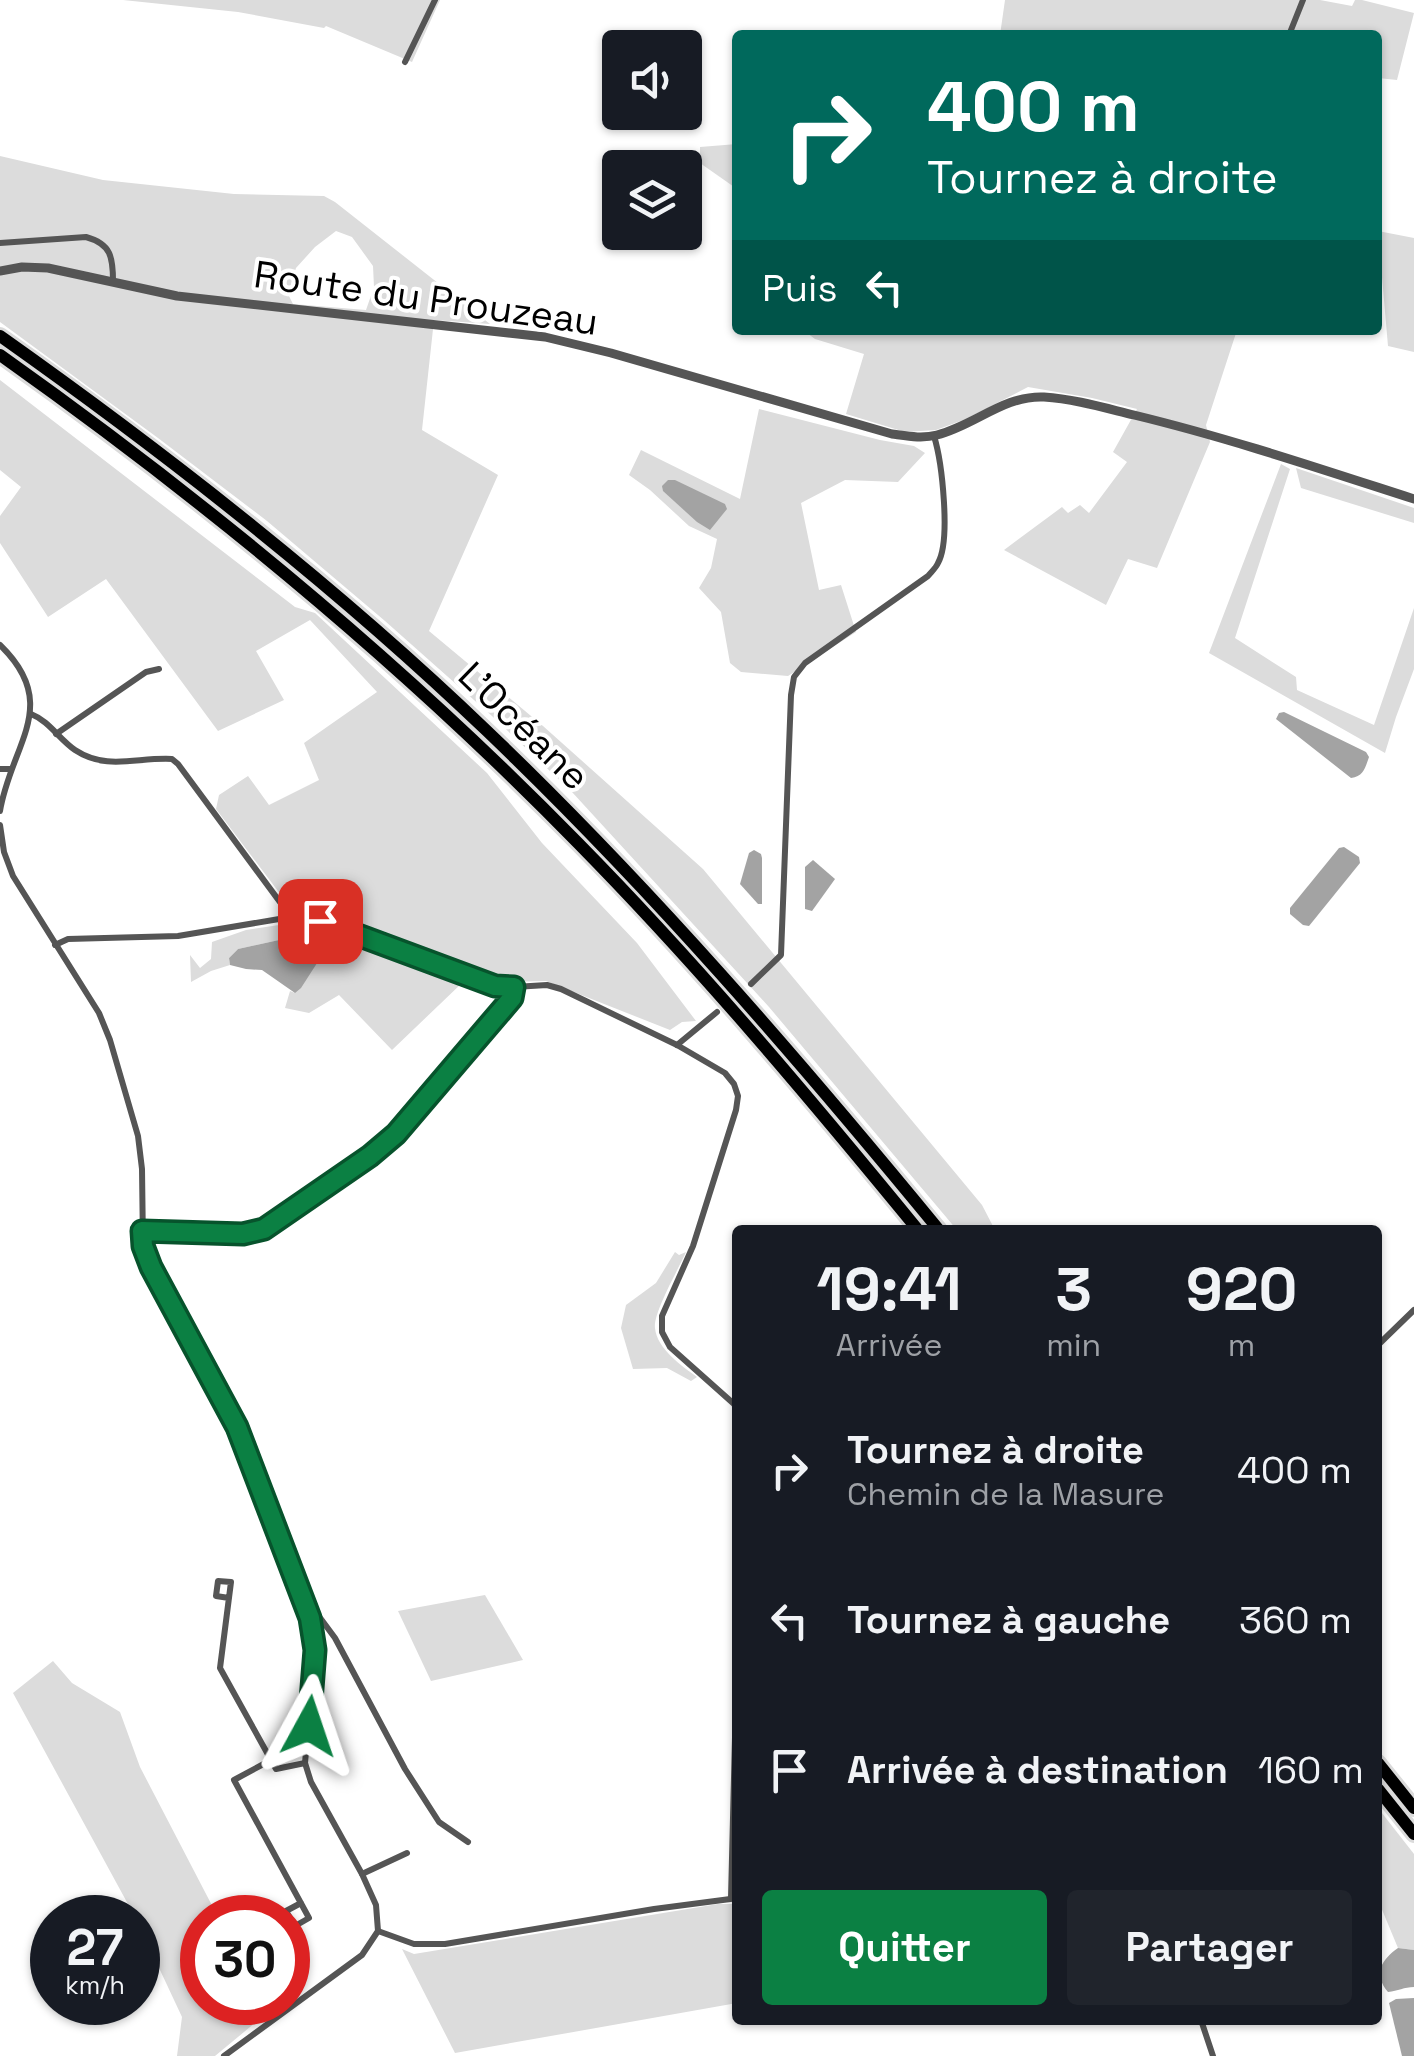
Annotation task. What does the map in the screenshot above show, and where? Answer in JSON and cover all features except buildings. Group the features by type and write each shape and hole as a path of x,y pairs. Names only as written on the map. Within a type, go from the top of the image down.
{"highway":[{"name":"L’Océane","path":"0,336 259,531 484,728 676,923 782,1042 935,1225"},
{"name":"L’Océane","path":"0,355 274,563 467,734 589,854 694,966 914,1225"},
{"path":"1382,1768 1414,1808"},
{"path":"1382,1794 1414,1834"}],"street":[{"path":"406,62 434,0"},
{"path":"1291,30 1303,0"},
{"path":"0,243 86,237 99,241 112,261 113,283"},
{"name":"Route du Prouzeau","path":"0,271 48,268 194,298 545,336 918,438 957,429 1020,399 1065,399 1187,428 1414,499"},
{"path":"751,984 781,955 794,677 805,663 928,576 939,562 944,481 934,436"},
{"path":"0,645 22,672 31,694 31,714 10,768 0,811"},
{"path":"56,734 146,672 159,670"},
{"path":"31,714 42,718 56,734 90,758 123,764 172,759 291,917"},
{"path":"0,769 10,768"},
{"path":"0,825 13,876 99,1014 110,1040 138,1136 143,1246 237,1427 310,1618 315,1650 305,1762 311,1782 376,1906 378,1931 362,1955 224,2056"},
{"path":"56,945 68,940 178,936 291,917 320,921 495,986 547,985 561,989 677,1044 725,1073 738,1096 736,1110 693,1246 662,1316 662,1332 670,1347 732,1402"},
{"path":"142,1231 243,1234 264,1229 396,1134 512,998 514,987"},
{"path":"677,1044 716,1012"},
{"path":"1382,1341 1414,1310"},
{"path":"229,1598 220,1668 276,1769 305,1762"},
{"path":"310,1618 318,1615 336,1638 439,1822 468,1842"},
{"path":"271,1760 234,1780 297,1895"},
{"path":"362,1874 407,1853"},
{"path":"378,1931 414,1944 445,1944 732,1898"},
{"path":"1203,2025 1213,2056"}],"shaded area":[{"path":"123,0 440,0 412,62 326,26"},
{"path":"1005,0 1320,0 1352,6 1355,0 1362,0 1414,13 1397,80 1382,78 1382,30 1001,30"},
{"path":"732,144 732,185 702,164 700,150"},
{"path":"0,156 103,180 234,194 324,196 490,324 434,320 422,430 498,475 429,631 543,726 703,869 982,1205 992,1225 953,1225 769,1007 572,792 385,621 267,521 0,322","holes":["336,231 352,237 373,266 374,287 366,310 293,304 288,294 296,268"]},
{"path":"1382,232 1414,238 1414,352 1388,346"},
{"path":"810,335 1235,335 1206,425 1210,442 1157,568 1128,559 1106,605 1004,550 1062,507 1068,513 1080,505 1089,513 1127,462 1113,452 1137,409 1028,387 936,430 905,432 846,414 864,354"},
{"path":"0,380 295,607 315,613 487,773 542,843 637,943 696,1021 682,1022 670,1030 546,981 504,982 287,903 216,809 219,795 248,776 269,805 319,780 304,743 377,692 310,620 256,651 284,700 218,731 106,579 48,617 0,543 0,516 21,487 0,470"},
{"path":"759,409 914,446 925,453 898,482 845,480 801,503 819,590 841,585 856,632 788,676 741,672 730,663 721,612 699,588 711,568 717,539 689,526 629,475 641,450 740,499"},
{"path":"1281,464 1290,469 1235,638 1296,677 1297,690 1374,725 1414,608 1414,669 1385,753 1209,653"},
{"path":"1296,468 1414,508 1414,523 1301,488"},
{"path":"668,480 725,504 727,509 710,530 663,491"},
{"path":"1284,712 1366,752 1369,757 1363,771 1351,778 1276,719"},
{"path":"1339,848 1359,857 1360,863 1309,926 1303,925 1290,914 1290,908"},
{"path":"754,850 762,858 762,904 740,884 749,853"},
{"path":"813,860 835,879 812,911 805,909 805,867"},
{"path":"299,922 326,927 462,983 392,1050 339,995 309,1013 285,1008 290,991 295,993 288,938 238,949 229,958 230,965 191,982 190,955 200,968 211,959 212,942 246,930"},
{"path":"288,938 323,939 328,946 295,993 262,970 230,965 229,958 238,949"},
{"path":"675,1252 686,1252 662,1302 655,1328 665,1350 697,1377 691,1381 667,1368 633,1369 621,1328 626,1305 656,1283"},
{"path":"485,1595 523,1660 431,1681 398,1611"},
{"path":"53,1661 72,1683 120,1712 140,1767 207,1895 180,1895 180,2013 160,1970 160,1895 123,1895 13,1693"},
{"path":"1382,1813 1414,1854 1414,1950 1398,1948 1382,1910"},
{"path":"732,1904 732,2004 455,2053 402,1949 414,1954"},
{"path":"1398,1948 1414,1950 1414,1987 1388,1992 1382,1982 1382,1966"},
{"path":"1414,1998 1414,2056 1402,2056 1389,2003"},
{"path":"181,2025 252,2025 215,2056 177,2056"}],"route":[{"path":"309,1726 315,1650 300,1588 237,1427 151,1267 142,1231 243,1234 264,1229 396,1134 512,998 514,987 495,986 320,921"}]}
